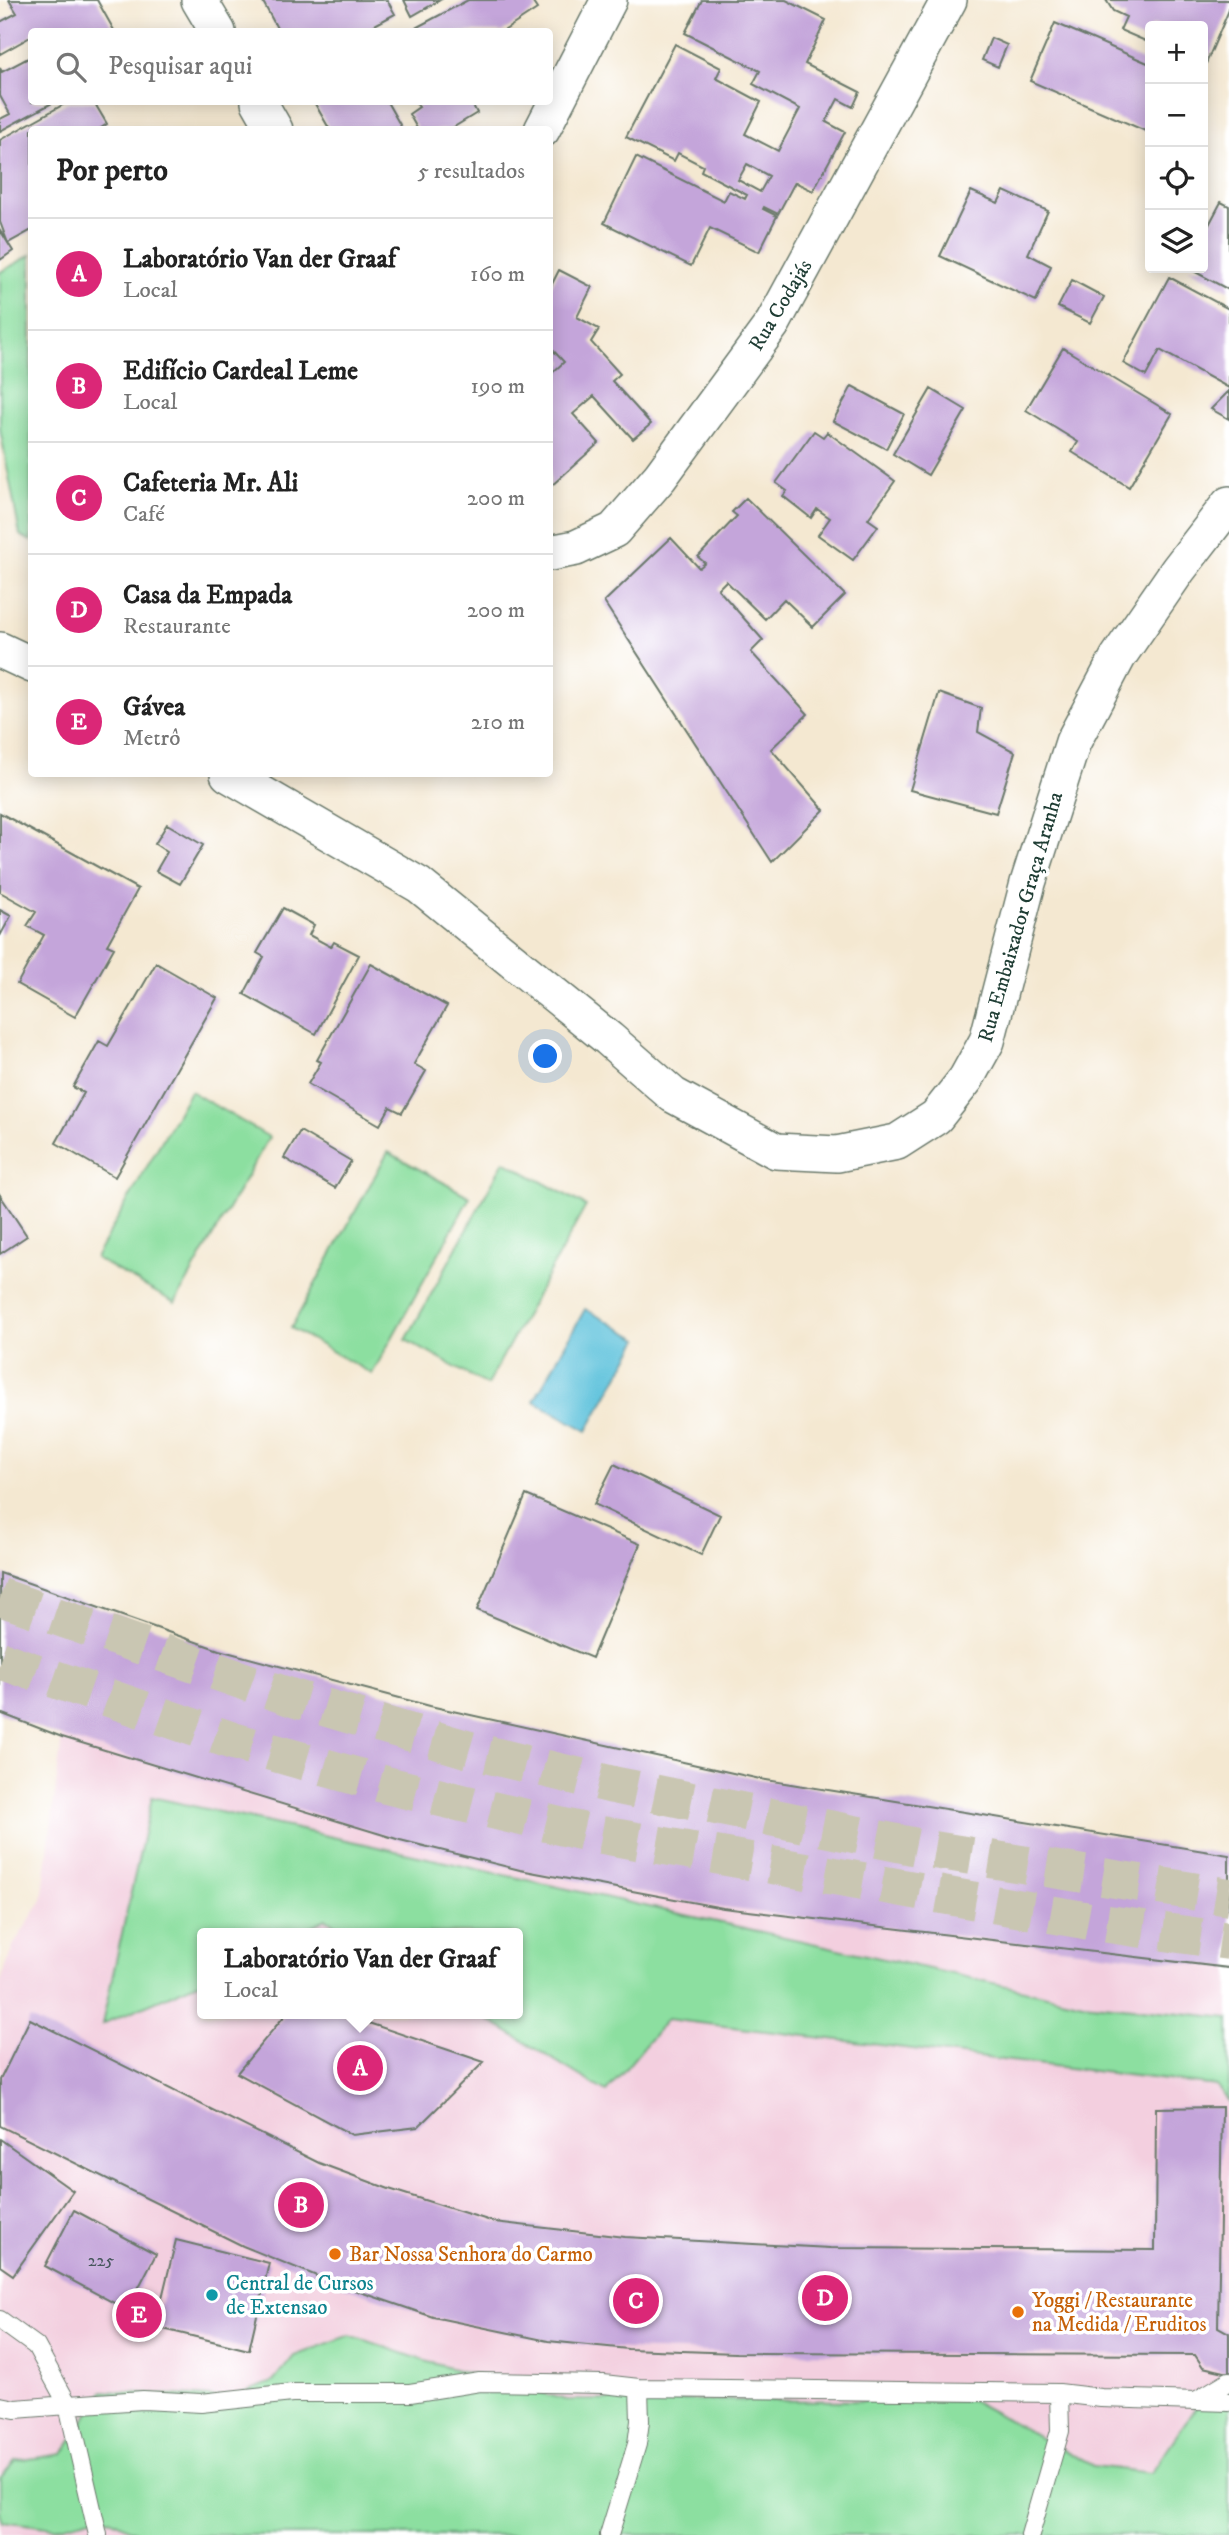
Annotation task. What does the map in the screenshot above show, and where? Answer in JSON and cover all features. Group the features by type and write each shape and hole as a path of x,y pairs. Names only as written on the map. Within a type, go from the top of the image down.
{"street":[{"path":"199,0 216,28"},
{"path":"544,126 609,0"},
{"name":"Rua Codajás","path":"553,552 576,548 614,530 660,477 773,323 950,0"},
{"path":"261,105 273,126"},
{"name":"Rua Embaixador Graça Aranha","path":"233,777 419,886 673,1095 776,1151 837,1154 897,1142 936,1117 966,1079 987,1041 1028,883 1073,742 1118,657 1178,570 1229,504"},
{"path":"0,650 28,663"}],"lane":[{"path":"0,2320 36,2346 68,2405 98,2535"},
{"path":"1196,2401 1229,2381"},
{"path":"0,2406 15,2409 143,2400 201,2403 292,2393 410,2393 480,2382 603,2384 639,2388 1059,2393 1101,2398 1229,2402"},
{"path":"609,2535 637,2444 640,2421 639,2388"},
{"path":"1030,2535 1060,2431 1059,2393"}],"shaded area":[{"path":"62,1737 520,1870 723,1908 1229,1968 1229,2535 0,2535 0,1984 13,1946 42,1900"}],"green space":[{"path":"28,257 28,539 20,535 0,429 0,272"},
{"path":"190,1091 269,1137 175,1303 95,1258"},
{"path":"388,1152 470,1197 372,1374 291,1328"},
{"path":"504,1161 586,1206 487,1385 406,1340"},
{"path":"152,1797 1083,2003 1229,2018 1229,2101 1216,2086 667,2019 606,2092 487,2019 523,2019 523,1928 341,1928 326,1919 308,1928 197,1928 197,1983 102,2024"},
{"path":"350,2335 428,2362 567,2400 973,2401 1093,2466 1151,2473 1197,2405 1229,2383 1229,2535 142,2535 102,2515 54,2528 3,2521 0,2513 0,2478 15,2461 63,2454 103,2391 229,2398 273,2382 294,2356"}],"water":[{"path":"585,1309 639,1339 587,1431 534,1401"}],"building":[{"path":"9,0 97,0 113,28 28,28 28,38 0,54 0,22 17,13"},
{"path":"262,0 387,0 395,14 369,28 277,28"},
{"path":"404,0 440,0 412,16"},
{"path":"468,0 531,0 537,9 508,28 416,28"},
{"path":"702,0 786,0 826,20 805,64 860,92 853,107 838,99 826,122 845,132 813,191 795,182 778,214 764,207 763,209 777,216 759,252 710,228 691,266 604,223 636,157 724,201 729,191 745,199 747,195 701,171 703,166 678,153 674,161 626,137 675,44 721,68 716,78 761,102 745,134 778,151 800,109 753,84 760,71 685,33","holes":["747,164 769,176 760,192 738,180"]},
{"path":"1106,0 1229,0 1229,10 1208,59 1208,21 1145,21 1145,41 1120,30 1126,17 1113,11"},
{"path":"1055,23 1145,62 1145,131 1030,81"},
{"path":"991,38 1007,45 998,67 982,60"},
{"path":"28,58 28,105 48,105 0,131 0,119 10,114 0,96 0,68 2,72"},
{"path":"63,105 96,105 107,124 104,126 28,126 28,232 8,243 0,222 0,140"},
{"path":"316,105 389,105 401,126 328,126"},
{"path":"417,105 473,105 477,113 456,126 416,126 409,114 419,107"},
{"path":"971,191 998,203 1004,191 1048,211 1028,254 1051,266 1036,301 940,256"},
{"path":"1221,202 1229,206 1229,290 1197,273 1208,273 1208,227"},
{"path":"0,230 13,251 0,260"},
{"path":"559,270 592,287 577,317 599,329 591,342 620,374 612,381 651,424 633,439 594,396 573,414 599,443 553,484 553,372 564,362 553,350 553,282"},
{"path":"1169,277 1229,309 1229,388 1160,350 1146,376 1123,363"},
{"path":"1072,280 1104,297 1090,323 1058,307"},
{"path":"1063,348 1172,414 1129,487 1072,452 1078,442 1026,410"},
{"path":"852,386 904,414 886,449 833,421"},
{"path":"931,389 966,410 928,475 893,454"},
{"path":"1229,391 1229,419 1211,409"},
{"path":"814,431 823,437 827,432 895,481 868,519 878,526 853,560 818,535 830,518 817,509 811,518 783,496 787,491 776,483"},
{"path":"746,498 845,595 813,627 784,599 765,619 726,581 718,589 763,640 751,652 808,714 771,749 824,810 772,862 604,602 671,538 699,568 705,563 698,557 737,516 732,512"},
{"path":"939,693 981,708 978,732 1015,752 996,813 910,790"},
{"path":"0,813 138,889 107,945 114,948 75,1017 17,984 44,935 27,926 36,912 0,892"},
{"path":"167,824 203,845 180,884 156,871 167,852 155,844"},
{"path":"283,908 314,925 309,935 331,947 334,942 359,955 316,1034 244,994 264,957 257,953"},
{"path":"0,910 11,916 0,936"},
{"path":"156,963 217,998 115,1177 56,1143 84,1093 73,1087 99,1041 108,1046"},
{"path":"371,964 447,1006 414,1064 426,1071 402,1113 390,1107 380,1125 308,1084 321,1062 317,1060"},
{"path":"300,1131 351,1161 335,1188 284,1158"},
{"path":"0,1195 27,1236 0,1254"},
{"path":"614,1464 720,1515 701,1555 594,1504"},
{"path":"526,1495 640,1544 592,1658 477,1610"},
{"path":"0,1573 219,1650 430,1706 760,1779 1229,1855 1229,1968 723,1908 520,1870 400,1840 62,1737 0,1713"},
{"path":"30,2019 319,2163 389,2189 494,2222 625,2237 830,2248 1155,2250 1156,2108 1222,2107 1218,2327 1229,2333 1229,2373 1203,2367 1195,2355 736,2353 628,2349 548,2341 433,2317 334,2283 243,2246 0,2126 0,2080"},
{"path":"282,2019 357,2019 484,2062 418,2127 352,2135 237,2073"},
{"path":"0,2139 73,2191 13,2275 0,2266"},
{"path":"74,2210 156,2254 127,2310 45,2266"},
{"name":"Central de Cursos de Extensao","path":"176,2240 269,2263 249,2350 155,2327"}],"tunnel":[{"path":"0,1597 293,1698 473,1751 613,1785 927,1849 1229,1897"},
{"path":"0,1660 233,1741 386,1785 585,1832 1101,1923 1229,1941"}],"place":[{"name":"Laboratório Van der Graaf","path":"360,2068"},
{"name":"Edifício Cardeal Leme","path":"301,2205"},
{"name":"Bar Nossa Senhora do Carmo","path":"335,2254"},
{"name":"Central de Cursos de Extensao","path":"212,2295"},
{"name":"Casa da Empada","path":"825,2298"},
{"name":"Cafeteria Mr. Ali","path":"636,2301"},
{"name":"Yoggi / Restaurante na Medida / Eruditos","path":"1018,2312"},
{"name":"Gávea","path":"139,2315"}]}
